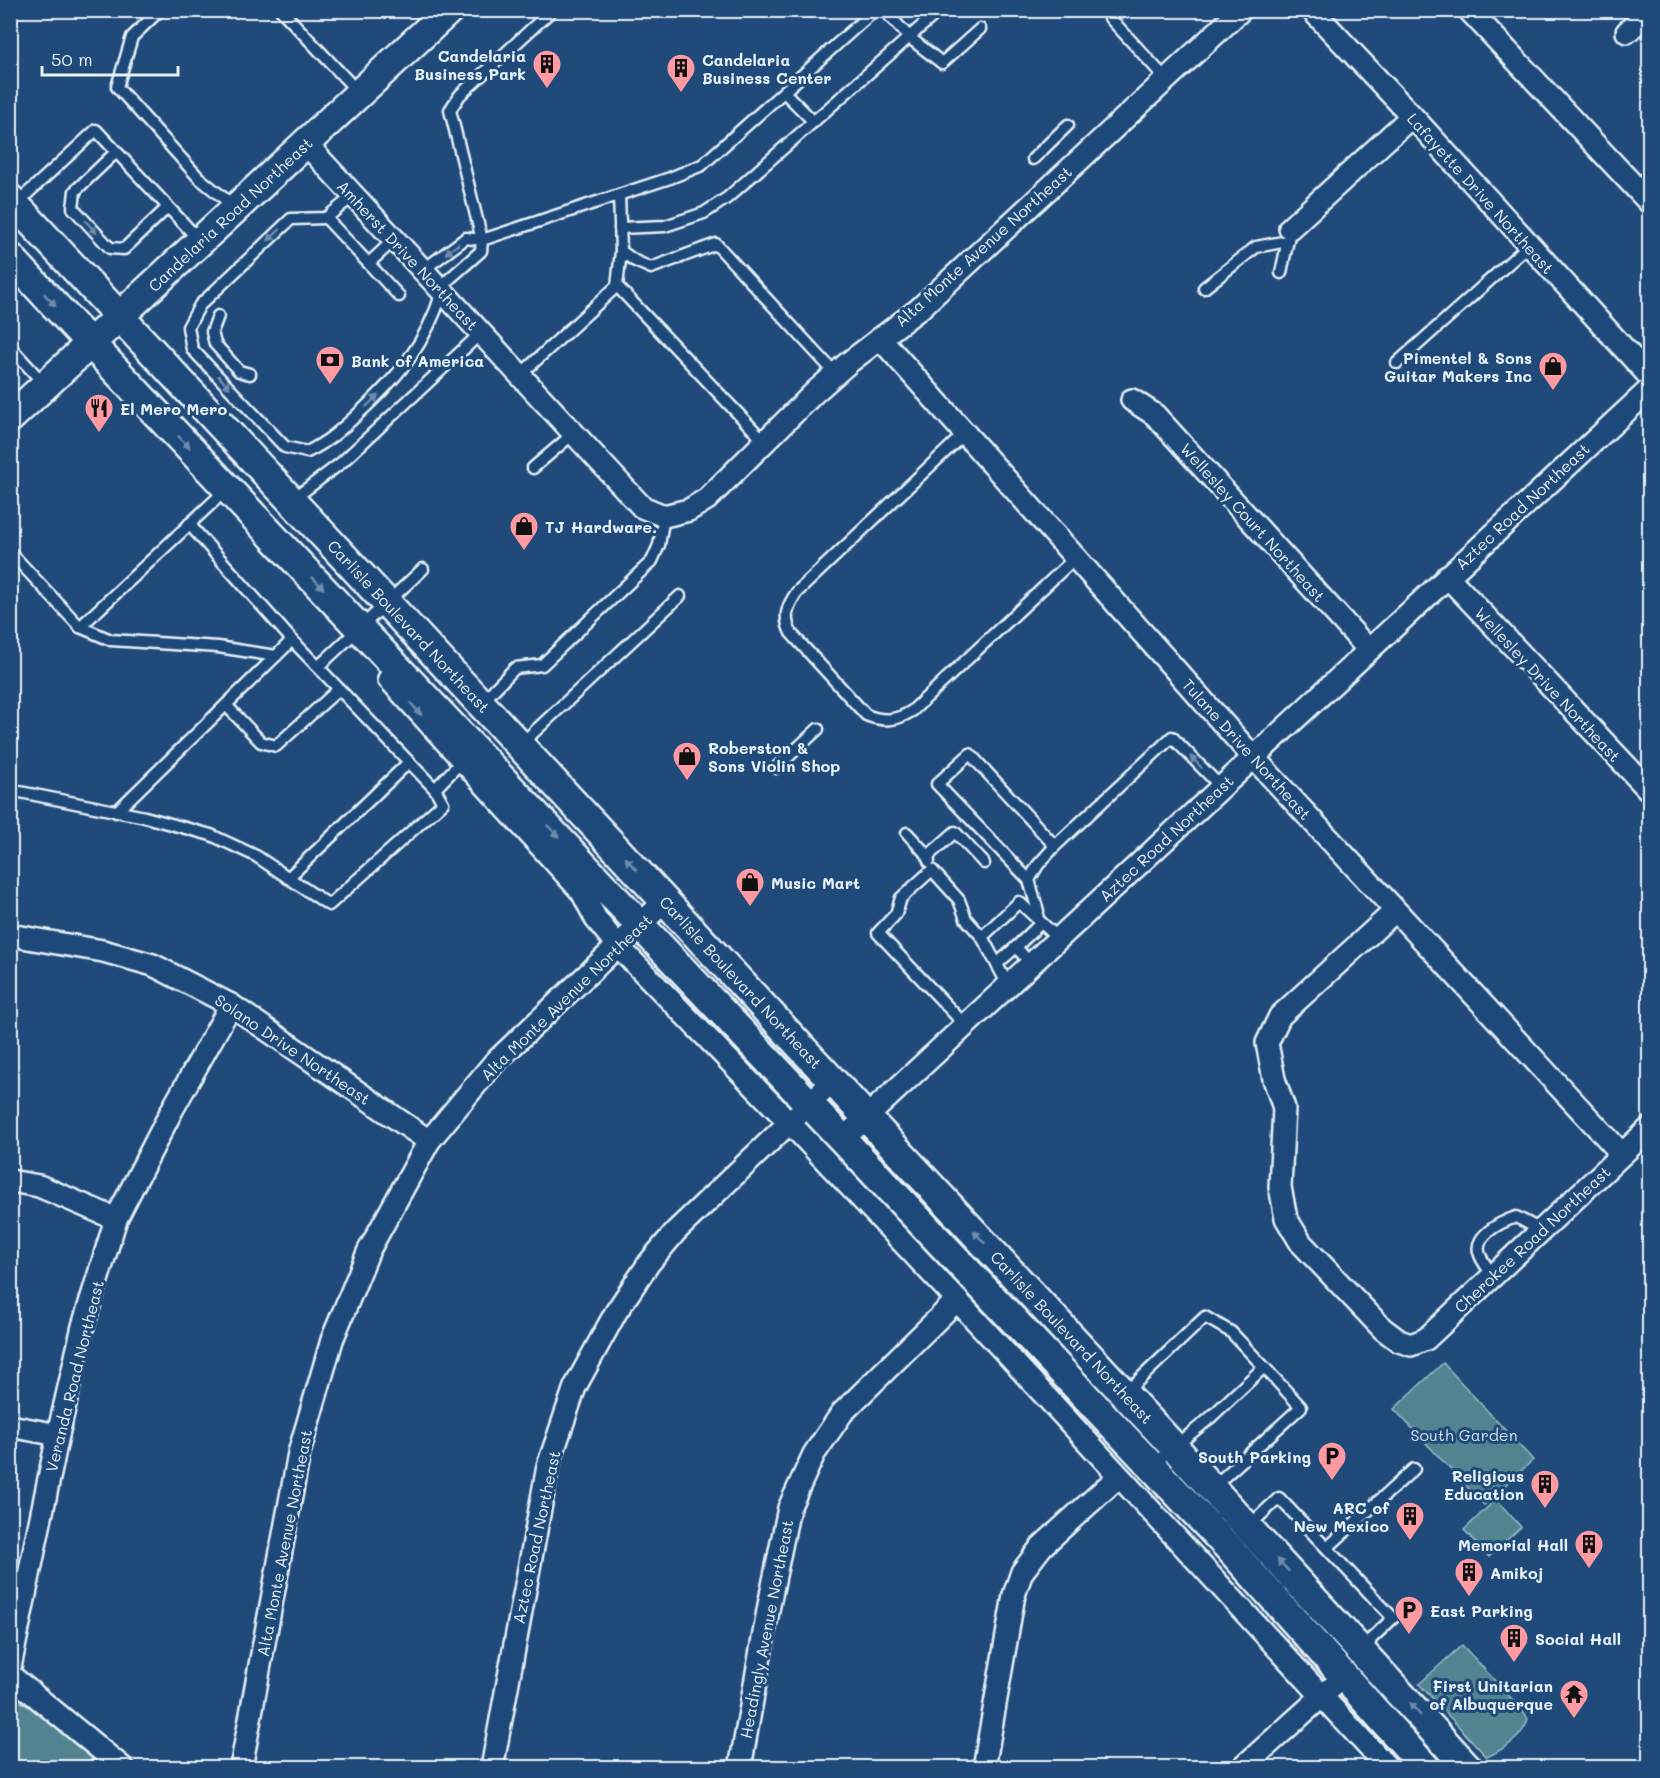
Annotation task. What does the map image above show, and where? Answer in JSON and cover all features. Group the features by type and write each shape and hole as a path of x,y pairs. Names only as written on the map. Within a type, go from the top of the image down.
{"main road":[{"name":"Candelaria Road Northeast","path":"10,418 449,10"},
{"name":"Carlisle Boulevard Northeast","path":"13,202 1124,1393 1468,1767"},
{"name":"Carlisle Boulevard Northeast","path":"11,258 359,627 469,754 640,923 799,1113 842,1140 1228,1547 1426,1767"}],"street":[{"name":"Alta Monte Avenue Northeast","path":"664,516 689,510 707,499 836,374 919,309 1241,10"},
{"name":"Lafayette Drive Northeast","path":"1311,10 1412,116 1650,377"},
{"path":"1469,10 1650,203"},
{"path":"1627,32 1650,11"},
{"path":"1289,234 1412,116"},
{"name":"Amherst Drive Northeast","path":"306,144 642,507 664,516"},
{"name":"Tulane Drive Northeast","path":"880,338 1253,757 1622,1154"},
{"name":"Aztec Road Northeast","path":"842,1140 1650,389"},
{"name":"Wellesley Court Northeast","path":"1132,399 1155,416 1369,650"},
{"name":"Wellesley Drive Northeast","path":"1447,576 1650,791"},
{"path":"469,754 582,892 596,919 617,945 799,1113 957,1300 1388,1767"},
{"name":"Alta Monte Avenue Northeast","path":"241,1767 299,1453 332,1340 369,1250 429,1141 494,1063 640,923 666,901"},
{"name":"Cherokee Road Northeast","path":"1395,911 1280,1016 1267,1043 1274,1079 1284,1108 1280,1187 1286,1218 1301,1243 1383,1329 1399,1341 1412,1345 1426,1339 1650,1128"},
{"name":"Solano Drive Northeast","path":"10,935 103,951 153,965 231,1005 429,1141"},
{"name":"Veranda Road Northeast","path":"10,1667 83,1326 116,1219 172,1110 231,1005"},
{"name":"Aztec Road Northeast","path":"492,1767 548,1466 575,1387 616,1312 649,1263 676,1231 833,1081"},
{"path":"10,1181 39,1186 116,1219"},
{"name":"Headingly Avenue Northeast","path":"740,1767 789,1508 814,1454 842,1413 957,1300"},
{"path":"10,1426 58,1435"},
{"path":"984,1767 1014,1595 1022,1572 1042,1546 1118,1477"},
{"path":"1242,1767 1366,1655"},
{"path":"10,1675 123,1767"}],"lane":[{"path":"160,10 132,37 117,87 199,178 236,208"},
{"path":"281,10 360,94"},
{"path":"353,196 326,218 291,219 200,305 188,327 192,349 285,447 307,452 327,442 405,367 435,316 441,290 481,251 482,240 450,110 460,95 552,10"},
{"path":"423,270 466,238 482,240 670,178 702,165 875,10"},
{"path":"884,10 910,38 942,63 980,28"},
{"path":"620,228 665,226 704,213 728,198 940,10"},
{"path":"1119,10 1110,18 1166,79"},
{"path":"784,92 814,122"},
{"path":"1033,159 1068,125"},
{"path":"13,202 96,129 200,241"},
{"path":"116,152 75,191 74,208 110,248 124,249 168,207"},
{"path":"520,375 617,286 621,250 619,195"},
{"path":"326,218 399,296"},
{"path":"1281,273 1289,234"},
{"path":"1204,288 1256,247 1289,234"},
{"path":"369,263 395,239"},
{"path":"621,250 635,261 651,268 716,244 836,374"},
{"path":"1397,363 1528,245"},
{"path":"617,286 765,442"},
{"path":"218,316 212,332 215,344 239,371 250,374"},
{"path":"292,501 341,463 481,333"},
{"path":"10,351 13,350 46,385"},
{"path":"533,468 574,433"},
{"path":"965,433 797,592 789,604 786,616 791,633 866,715 878,720 891,720 912,711 1076,558"},
{"path":"80,627 228,488"},
{"path":"481,703 515,668 542,664 652,561 659,545 664,516"},
{"path":"10,790 211,835 256,856 329,905 443,803 435,789 292,640 189,524"},
{"path":"10,552 80,627 111,640 218,647 276,656"},
{"path":"318,667 423,569"},
{"path":"520,745 680,596"},
{"path":"116,812 292,640"},
{"path":"506,659 515,668"},
{"path":"226,705 261,742 276,746 339,689"},
{"path":"776,768 818,729"},
{"path":"1029,880 1038,865 1055,846 1172,737 1221,787"},
{"path":"435,789 469,754"},
{"path":"996,964 1016,947 1039,921 1029,880 938,784 970,754 1055,846"},
{"path":"288,878 409,762"},
{"path":"928,856 955,832 984,864"},
{"path":"907,833 928,856 932,870 959,900 966,919 982,937 1008,985"},
{"path":"932,870 901,898 896,914 878,933 965,1025"},
{"path":"982,937 1019,902 1058,938"},
{"path":"1016,947 1030,964"},
{"path":"1493,1276 1479,1253 1479,1246 1485,1233 1503,1221 1516,1217 1541,1230"},
{"path":"1124,1393 1205,1317 1231,1332 1301,1407 1212,1488"},
{"path":"1151,1466 1210,1418 1264,1368"},
{"path":"1327,1548 1414,1469"},
{"path":"1248,1527 1279,1498 1393,1618 1371,1639 1366,1655"}],"green space":[{"name":"South Garden","path":"1443,1363 1533,1460 1484,1505 1394,1409"},
{"path":"1496,1499 1521,1527 1489,1557 1464,1530"},
{"path":"1462,1645 1528,1719 1517,1737 1487,1757 1419,1684"},
{"path":"10,1697 47,1719 103,1767 11,1767"}],"place":[{"name":"Candelaria Business Park","path":"547,90"},
{"name":"Candelaria Business Center","path":"681,94"},
{"name":"Bank of America","path":"330,386"},
{"name":"Pimentel & Sons Guitar Makers Inc","path":"1553,392"},
{"name":"El Mero Mero","path":"99,434"},
{"name":"TJ Hardware.","path":"524,552"},
{"name":"Roberston & Sons Violin Shop","path":"687,782"},
{"name":"Music Mart","path":"750,908"},
{"name":"South Parking","path":"1332,1482"},
{"name":"Religious Education","path":"1545,1510"},
{"name":"ARC of New Mexico","path":"1410,1542"},
{"name":"Memorial Hall","path":"1589,1570"},
{"name":"Amikoj","path":"1469,1598"},
{"name":"East Parking","path":"1409,1636"},
{"name":"Social Hall","path":"1514,1664"},
{"name":"First Unitarian of Albuquerque","path":"1574,1720"}]}
